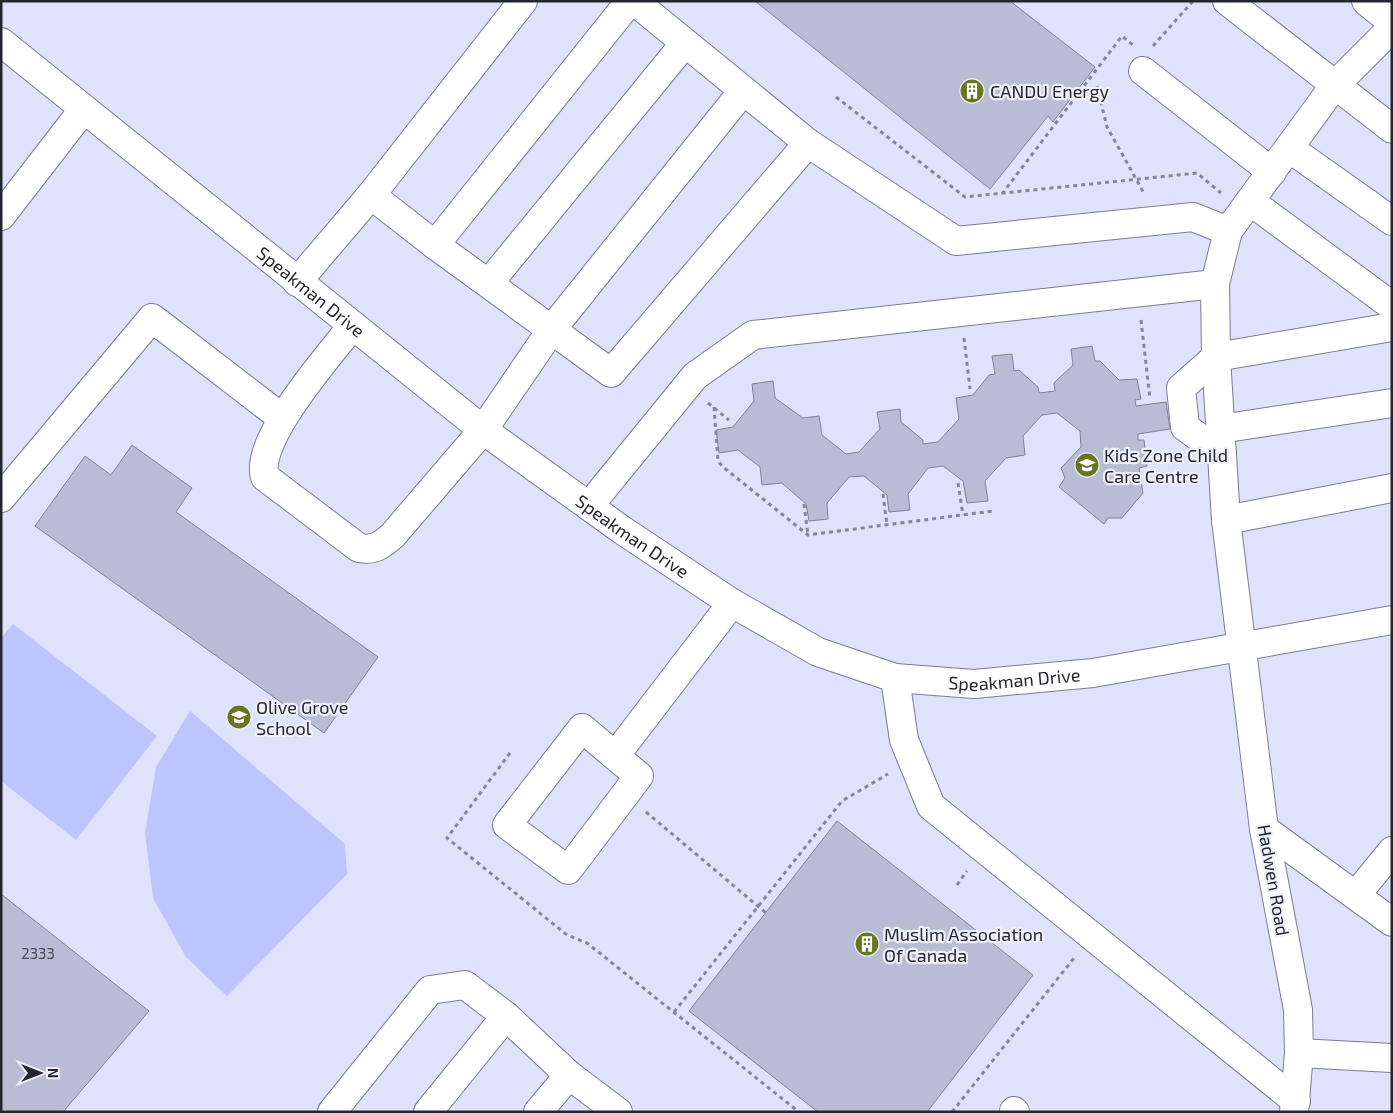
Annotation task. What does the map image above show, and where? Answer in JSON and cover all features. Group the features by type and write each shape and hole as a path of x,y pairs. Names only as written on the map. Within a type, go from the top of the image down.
{"street":[{"path":"297,282 372,195 524,1"},
{"path":"434,245 632,1 808,143 956,241 1160,220 1240,214 1392,306"},
{"path":"1226,1 1392,129"},
{"path":"1366,1 1392,22"},
{"path":"1240,214 1334,86 1392,28"},
{"name":"Speakman Drive","path":"1,42 482,430 589,506 732,603 818,652 895,678 974,684 1084,674 1392,620"},
{"path":"489,283 685,43"},
{"path":"1144,56 1272,172"},
{"path":"352,326 282,418 266,450 263,470 265,477 359,548 369,550 384,543 393,535 482,430 552,330 743,91"},
{"path":"1,216 84,110"},
{"path":"372,195 434,245 489,283 610,373 808,143"},
{"path":"1289,148 1392,221"},
{"name":"Hadwen Road","path":"1240,214 1215,284 1216,357 1221,441 1226,520 1264,829 1298,1010 1295,1106"},
{"path":"589,506 695,376 753,336 1215,284"},
{"path":"1,498 152,318 282,418"},
{"path":"1392,328 1216,357 1181,388 1185,427 1221,441 1392,404"},
{"path":"1226,520 1392,488"},
{"path":"615,756 732,603"},
{"path":"895,678 904,740 932,806 1092,936 1295,1106"},
{"path":"582,728 615,756 639,776 568,870 507,825 582,728"},
{"path":"1264,829 1392,922"},
{"path":"1356,895 1392,851"},
{"path":"332,1112 430,990 465,985 506,1016 569,1075 618,1112"},
{"path":"428,1112 506,1016"},
{"path":"1298,1053 1392,1058"},
{"path":"538,1112 569,1075"}],"path":[{"path":"1002,194 1122,36 1144,56 1193,1"},
{"path":"1097,86 1107,127 1160,220"},
{"path":"836,97 965,197 1198,173 1240,214"},
{"path":"1138,293 1150,399"},
{"path":"961,312 970,389"},
{"path":"714,407 718,460 723,467 808,535 993,511"},
{"path":"958,483 962,515"},
{"path":"883,494 887,525"},
{"path":"804,504 808,535"},
{"path":"510,753 447,838 567,935 587,943 799,1112"},
{"path":"674,1012 842,800 913,761"},
{"path":"625,794 766,913"},
{"path":"952,1112 1092,936"}],"shaded area":[{"path":"13,624 157,736 76,840 1,781 1,638"},
{"path":"190,711 345,844 347,874 227,996 186,957 153,898 145,833 156,767"}],"building":[{"name":"CANDU Energy","path":"755,1 1010,1 1095,67 1053,122 1048,116 990,189"},
{"path":"1092,346 1095,361 1100,361 1119,380 1137,379 1141,399 1135,400 1136,406 1166,402 1170,429 1138,434 1138,440 1144,440 1147,466 1139,468 1143,493 1122,518 1108,518 1104,524 1059,487 1065,478 1061,468 1081,447 1080,431 1057,413 1042,415 1023,436 1025,455 1006,458 985,481 988,501 967,503 963,481 943,466 928,468 908,494 910,510 889,512 887,495 864,476 849,477 827,503 828,519 809,521 806,504 782,483 762,485 760,467 738,450 719,453 716,430 733,427 754,401 752,384 773,381 775,398 803,418 819,416 822,435 846,454 859,452 880,429 877,412 900,409 901,422 923,440 923,444 938,442 959,419 956,398 973,395 989,375 995,374 992,356 1012,354 1014,371 1019,370 1038,387 1039,393 1055,391 1054,383 1073,365 1071,349"},
{"path":"132,445 192,488 176,512 378,657 324,733 35,526 85,456 111,475"},
{"name":"Muslim Association Of Canada","path":"837,821 1033,975 927,1112 818,1112 689,1011"},
{"path":"1,894 149,1011 63,1112 1,1112"}],"place":[{"name":"CANDU Energy","path":"972,91"},
{"name":"Kids Zone Child Care Centre","path":"1087,465"},
{"name":"Olive Grove School","path":"239,717"},
{"name":"Muslim Association Of Canada","path":"867,944"}]}
